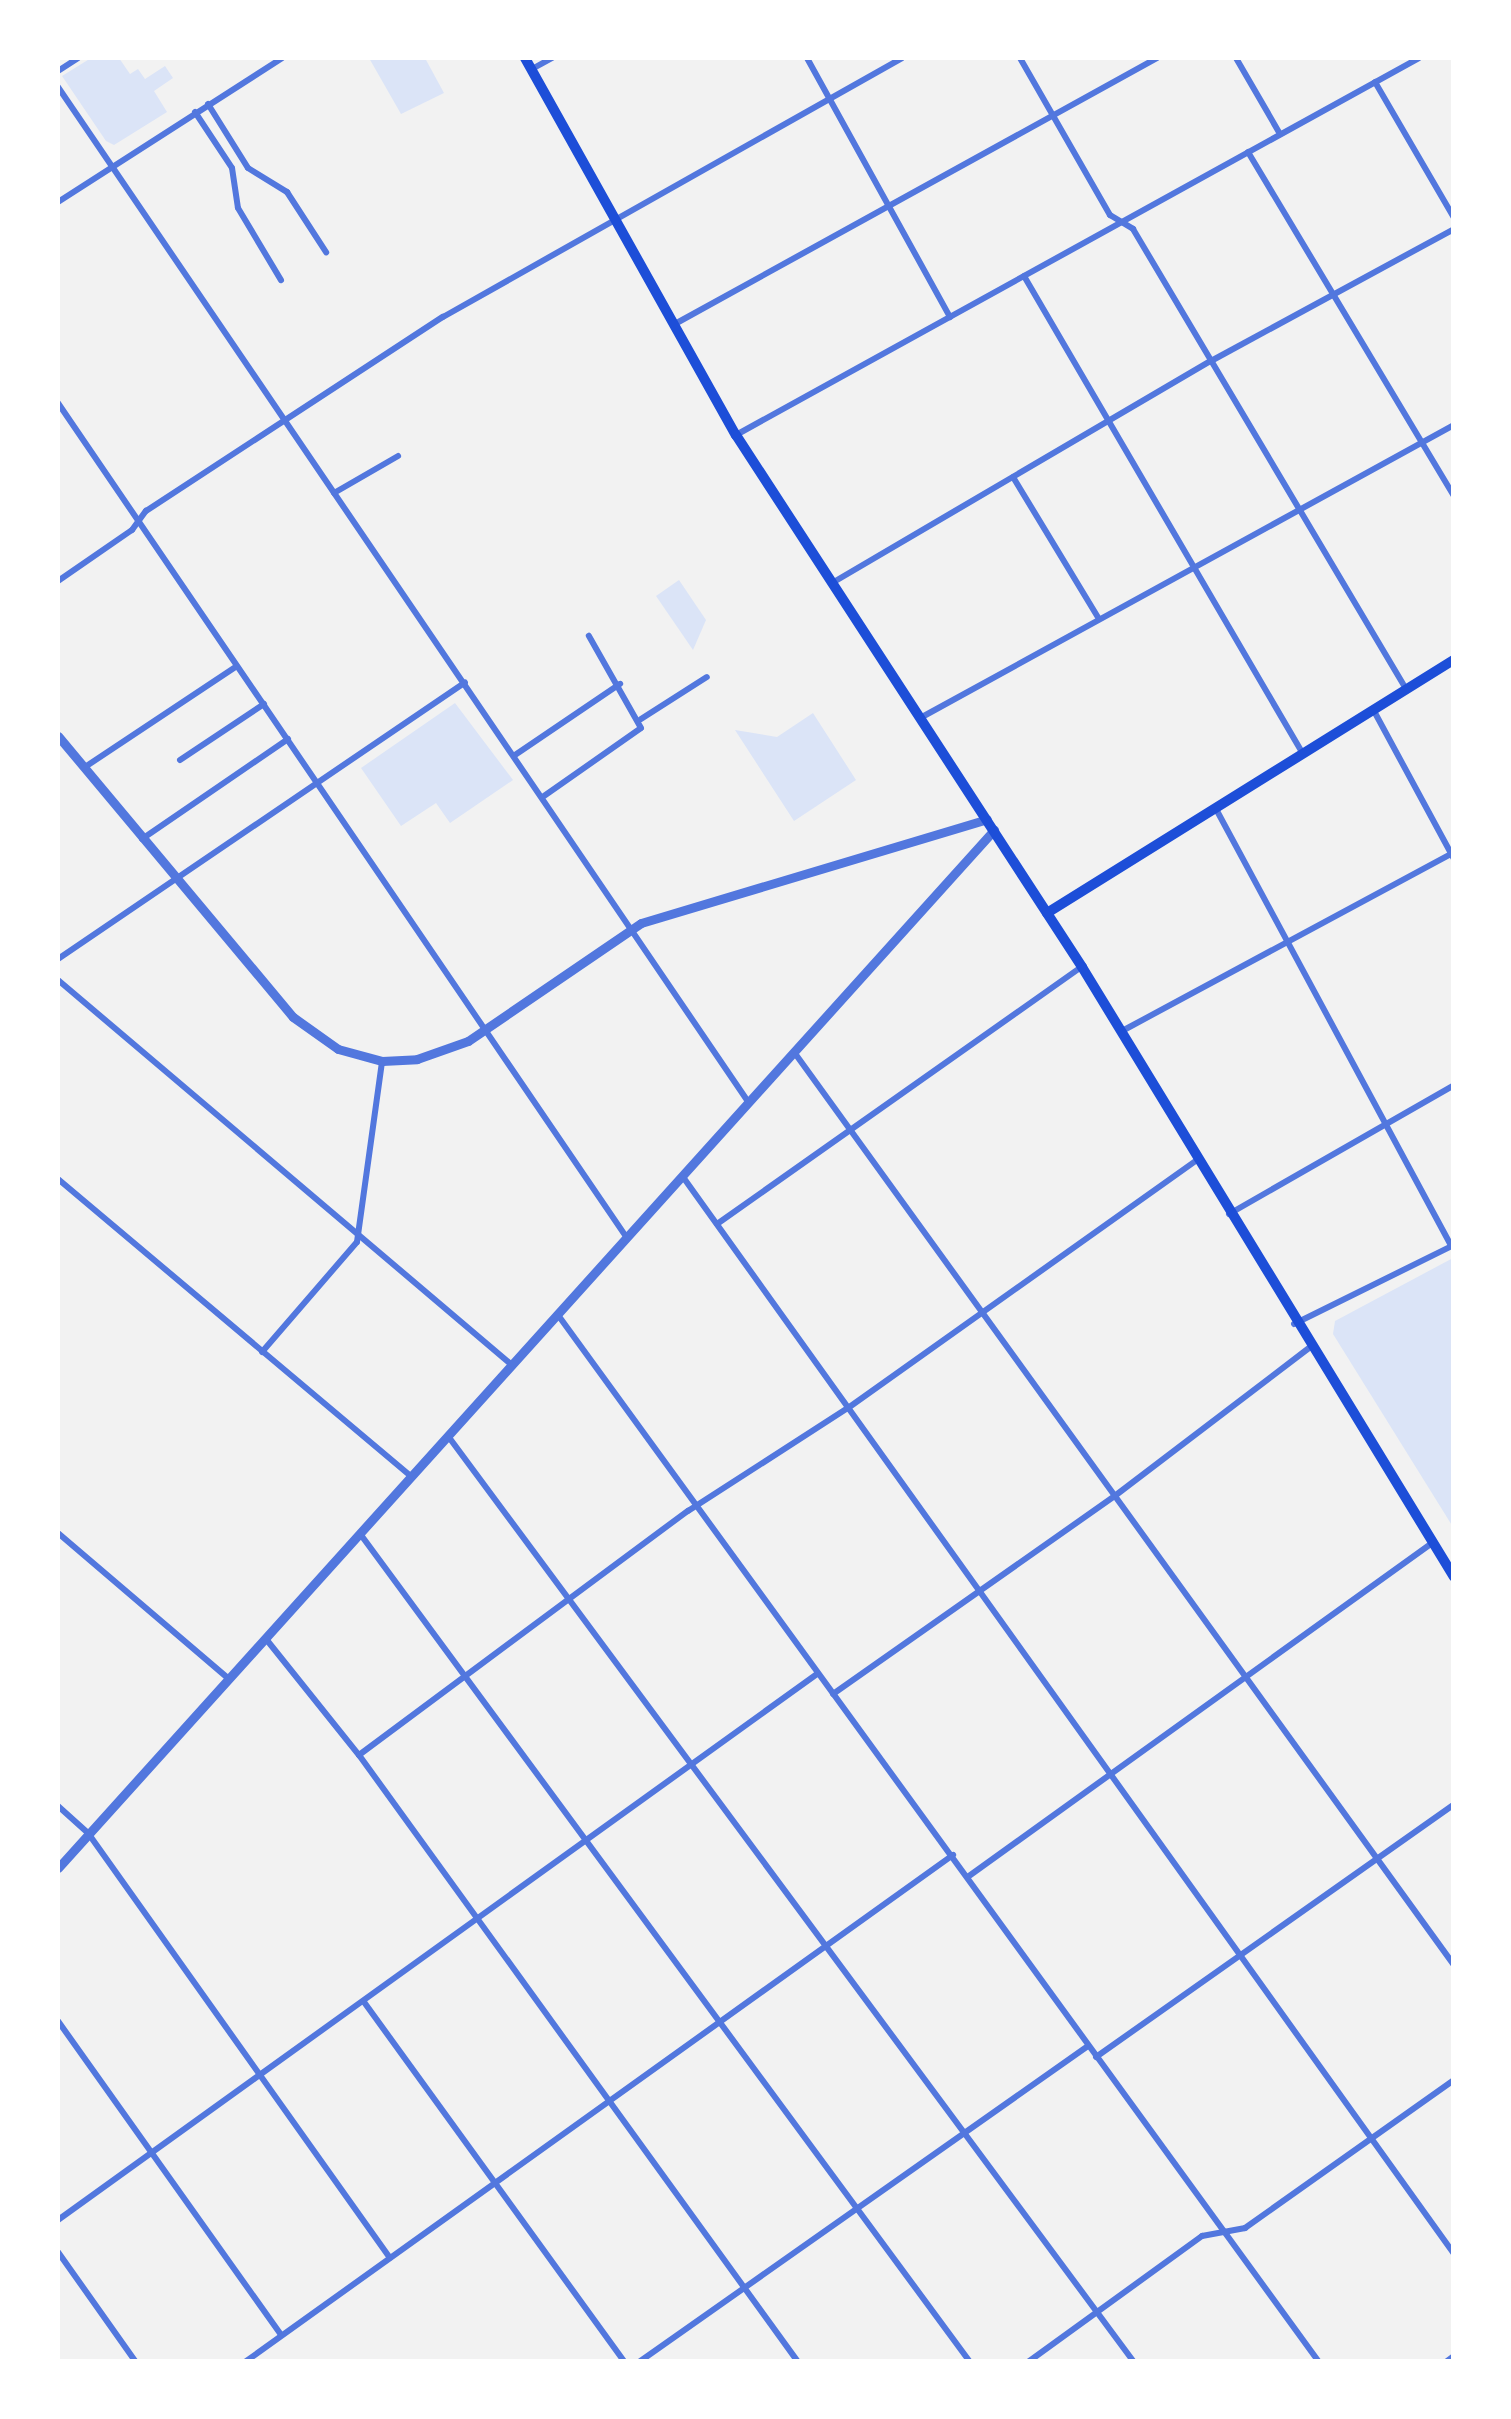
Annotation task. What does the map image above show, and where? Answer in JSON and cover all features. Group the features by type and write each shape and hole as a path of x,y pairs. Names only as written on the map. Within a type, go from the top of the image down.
{"main road":[{"path":"525,58 736,435 1082,966 1294,1324 1454,1577"},
{"path":"1048,913 1454,660"}],"street":[{"path":"58,71 78,58"},
{"path":"58,202 281,58"},
{"path":"531,70 552,58"},
{"path":"806,58 950,316"},
{"path":"58,581 282,419 612,217 902,58"},
{"path":"1020,58 1110,215 1132,229 1406,689"},
{"path":"673,326 1157,58"},
{"path":"1236,58 1280,134"},
{"path":"736,435 1419,58"},
{"path":"1374,82 1454,218"},
{"path":"58,87 750,1104"},
{"path":"208,104 248,168 287,192 326,252"},
{"path":"195,112 232,168 238,208 281,280"},
{"path":"1248,152 1330,296 1454,496"},
{"path":"832,583 1212,360 1454,229"},
{"path":"1024,276 1304,755"},
{"path":"58,402 626,1238"},
{"path":"922,717 1454,425"},
{"path":"334,493 398,456"},
{"path":"1013,477 1099,619"},
{"path":"588,636 641,719"},
{"path":"85,767 236,666"},
{"path":"544,796 635,735 641,719 707,677"},
{"path":"58,958 465,682"},
{"path":"515,755 620,684"},
{"path":"180,760 264,704"},
{"path":"1121,1032 1452,855 1374,710"},
{"path":"58,736 173,879 304,1027 338,1050 382,1061 432,1056 485,1031 630,928 987,819"},
{"path":"141,840 288,739"},
{"path":"1216,809 1452,1246 1294,1324"},
{"path":"58,1868 994,830"},
{"path":"717,1224 1082,966"},
{"path":"58,980 512,1365"},
{"path":"794,1052 1454,1965"},
{"path":"262,1352 358,1237 382,1061"},
{"path":"1228,1214 1454,1084"},
{"path":"359,1755 698,1508 848,1408 1196,1162"},
{"path":"683,1177 1454,2254"},
{"path":"58,1178 412,1477"},
{"path":"558,1315 1319,2362"},
{"path":"832,1694 1116,1494 1309,1348"},
{"path":"448,1436 959,2132 1134,2362"},
{"path":"58,1533 230,1679"},
{"path":"361,1535 970,2362"},
{"path":"969,1876 1432,1543"},
{"path":"266,1638 359,1755 798,2362"},
{"path":"58,2220 817,1674"},
{"path":"1096,2057 1454,1804"},
{"path":"58,1806 88,1834 390,2258"},
{"path":"245,2362 611,2104 954,1855"},
{"path":"364,2002 625,2362"},
{"path":"58,2020 281,2335"},
{"path":"640,2362 854,2205 1088,2046"},
{"path":"1028,2362 1202,2236 1245,2228 1454,2080"},
{"path":"58,2252 136,2362"},
{"path":"1446,2362 1454,2356"}],"shaded area":[{"path":"91,58 119,58 130,74 138,69 145,79 165,66 173,78 154,91 167,112 114,145 106,141 62,76"},
{"path":"369,58 425,58 444,93 401,114"},
{"path":"679,580 706,620 693,650 656,596"},
{"path":"455,703 513,780 450,823 436,803 401,826 361,768"},
{"path":"813,713 856,780 794,821 735,730 777,737"},
{"path":"1453,1258 1453,1527 1333,1334 1335,1321"}]}
